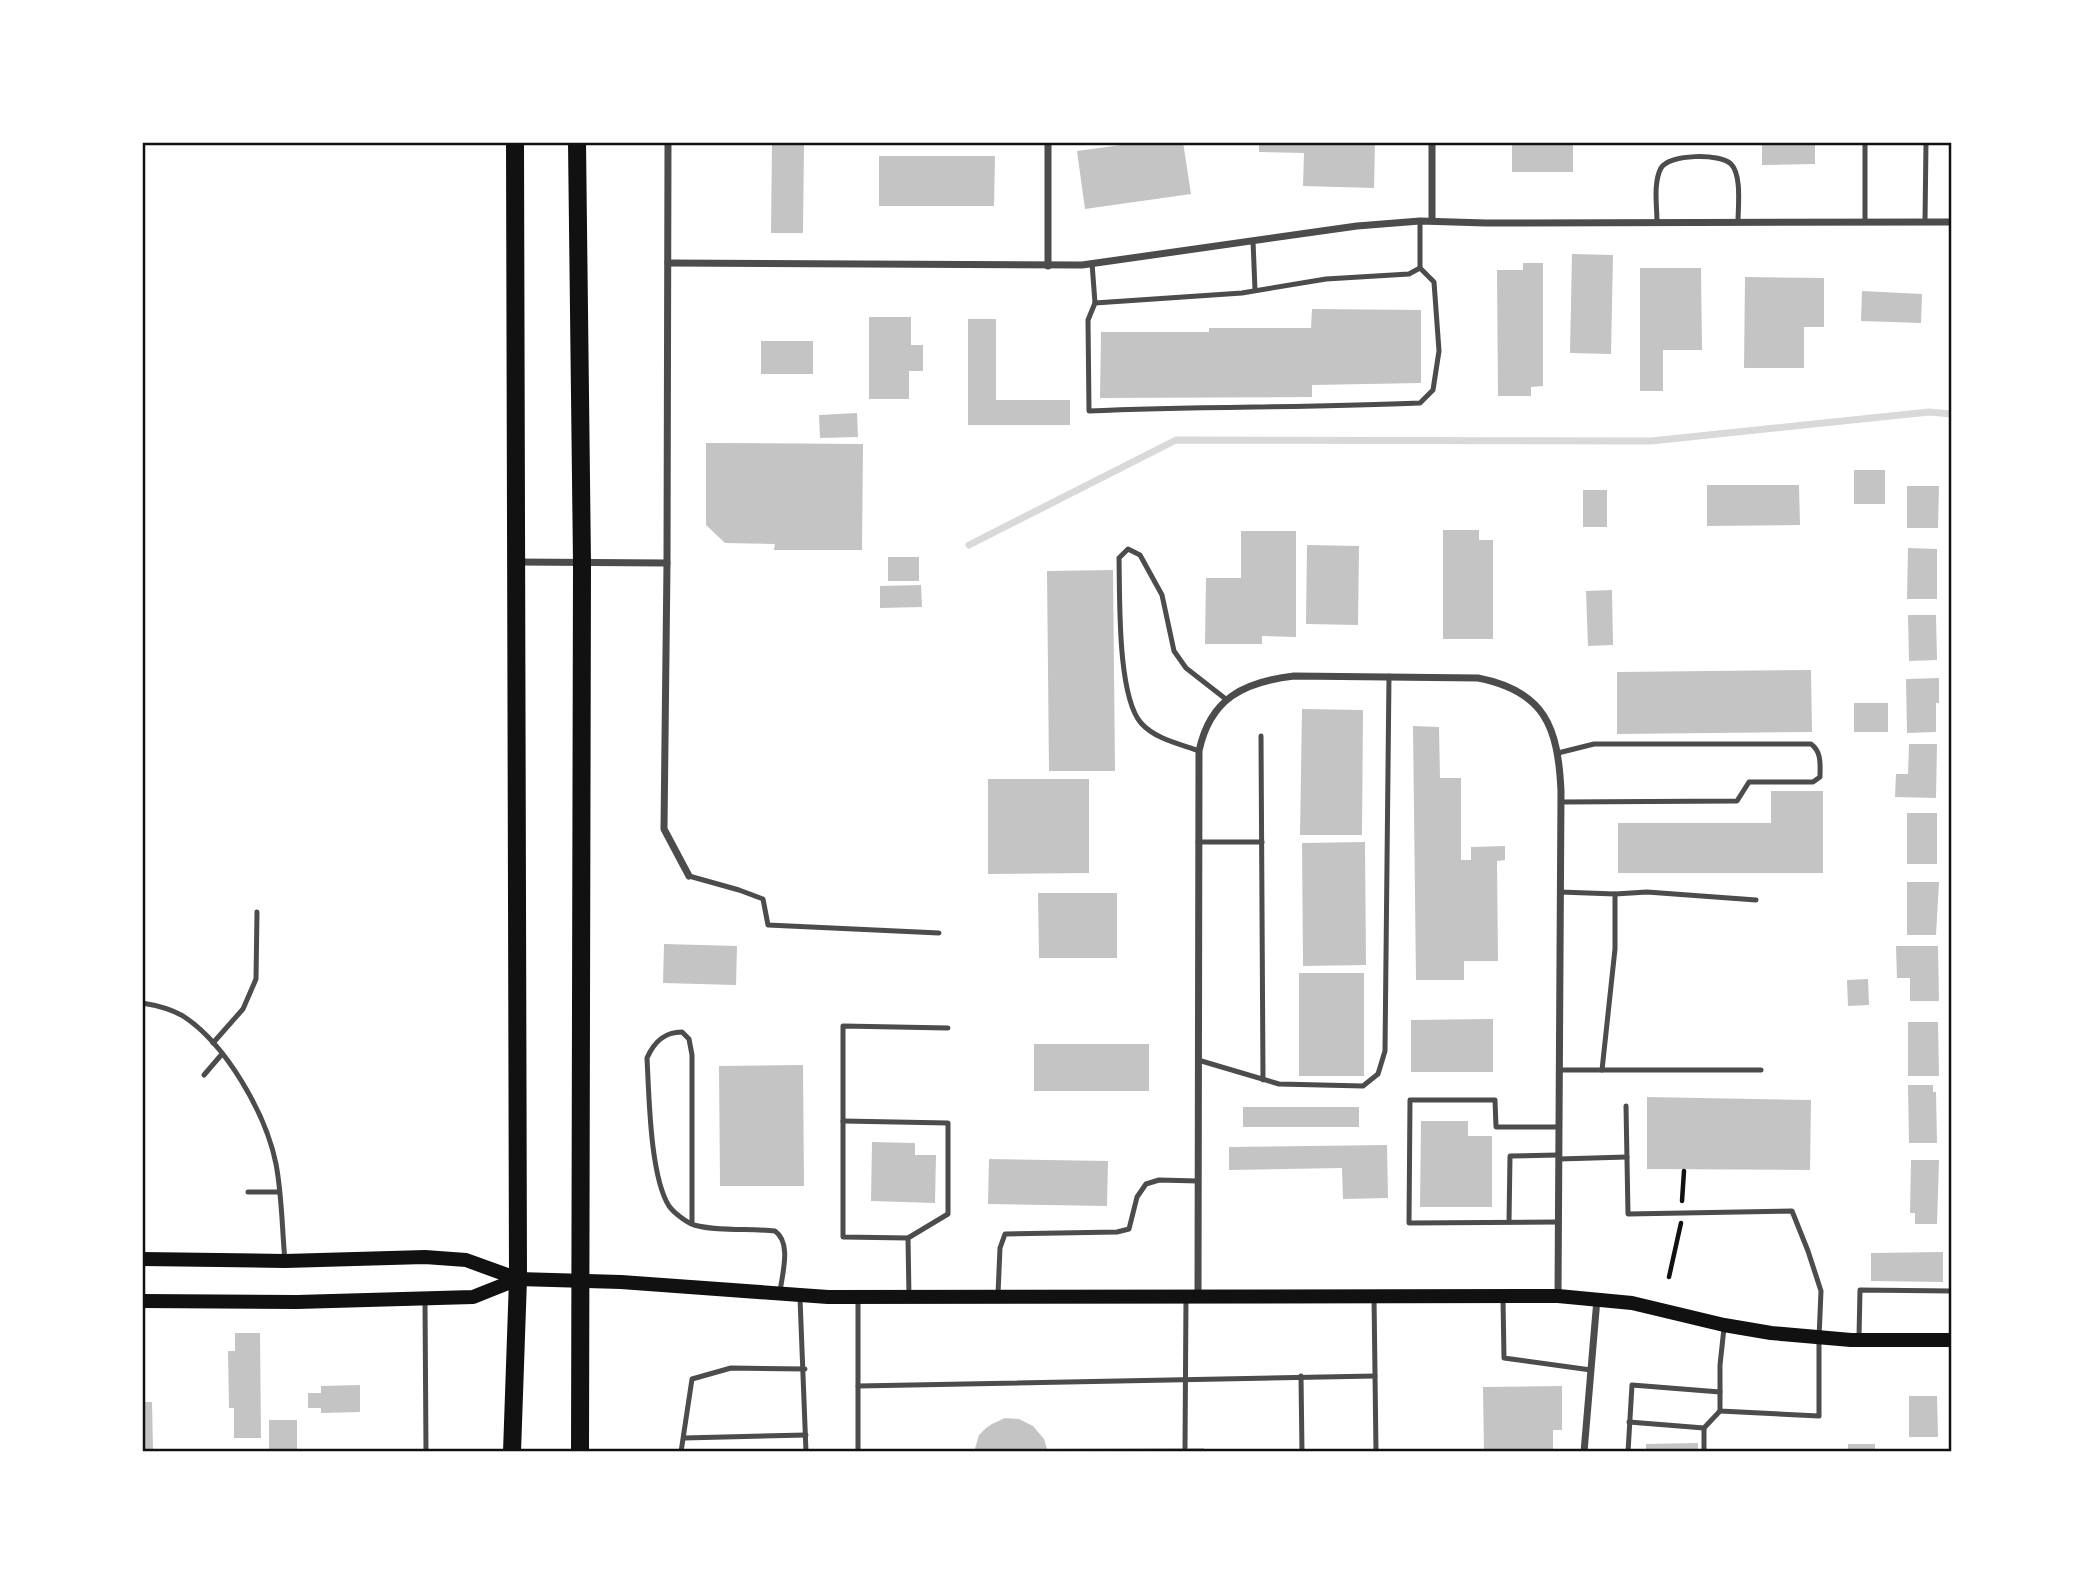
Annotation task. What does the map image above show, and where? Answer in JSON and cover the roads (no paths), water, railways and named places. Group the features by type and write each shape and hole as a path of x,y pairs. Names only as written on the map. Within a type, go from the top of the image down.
{"main road":[{"path":"512,1452 518,1279 515,142"},
{"path":"577,142 582,563 580,1452"},
{"path":"142,1259 285,1261 425,1257 466,1260 518,1279 581,1280 858,1297 1558,1296 1632,1303 1724,1325 1819,1338 1951,1340"},
{"path":"142,1301 425,1300 473,1297 518,1279"}],"street":[{"path":"668,142 664,829 689,876"},
{"path":"1048,142 1048,266"},
{"path":"1432,142 1432,220"},
{"path":"668,263 1048,266 1092,263 1357,226 1432,220 1486,223 1951,222"},
{"path":"516,562 667,563"},
{"path":"1192,1297 1198,1181 1199,751 1210,716 1227,700 1254,684 1294,676 1478,678 1500,682 1535,704 1546,718 1558,752 1561,802 1558,1296"},
{"path":"1584,1452 1597,1298"}],"lane":[{"path":"1865,142 1865,222"},
{"path":"1925,222 1926,142"},
{"path":"1657,222 1658,176 1662,165 1675,158 1719,158 1731,164 1738,175 1738,222"},
{"path":"1092,263 1096,303 1088,320 1088,411 1420,403 1433,390 1439,351 1434,282 1420,268 1420,221"},
{"path":"1253,240 1255,290"},
{"path":"1096,303 1255,290 1326,279 1409,274 1420,268"},
{"path":"1199,751 1157,735 1140,722 1129,697 1123,665 1119,558 1128,549 1140,555 1162,595 1174,651 1186,668 1227,700"},
{"path":"1198,1060 1279,1084 1363,1087 1378,1074 1385,1051 1389,676"},
{"path":"1261,736 1264,1080"},
{"path":"1558,752 1594,744 1811,744 1820,757 1820,777 1813,782 1749,782 1737,802 1561,802"},
{"path":"1198,842 1262,842"},
{"path":"689,876 763,899 768,925 939,933"},
{"path":"1560,892 1647,892 1756,900"},
{"path":"1602,1070 1615,949 1615,894"},
{"path":"212,1043 243,1009 256,979 257,912"},
{"path":"142,1003 181,1015 204,1032 234,1068 259,1113 276,1165 285,1261"},
{"path":"843,1121 948,1123 948,1214 908,1238 843,1237 843,1121 843,1026 948,1028"},
{"path":"692,1224 692,1055 689,1039 682,1032 674,1032 652,1046 647,1058 655,1163 662,1191 670,1208 692,1224 775,1231 779,1234 785,1253 780,1294"},
{"path":"204,1075 222,1054"},
{"path":"1559,1070 1761,1070"},
{"path":"1558,1127 1496,1127 1495,1100 1410,1100 1409,1223 1558,1222"},
{"path":"1626,1106 1628,1214 1792,1211 1821,1291 1819,1416 1720,1411"},
{"path":"1509,1222 1510,1156 1627,1157"},
{"path":"998,1297 1000,1248 1006,1234 1117,1232 1129,1229 1137,1197 1146,1184 1159,1180 1198,1181"},
{"path":"248,1192 279,1192"},
{"path":"908,1238 909,1297"},
{"path":"1859,1340 1860,1290 1951,1291"},
{"path":"800,1295 805,1369 806,1452"},
{"path":"1374,1296 1376,1452"},
{"path":"1503,1296 1504,1358 1591,1370"},
{"path":"858,1297 858,1452"},
{"path":"1185,1448 1184,1378 1192,1297"},
{"path":"425,1300 426,1452"},
{"path":"1704,1452 1704,1428 1720,1411 1724,1325"},
{"path":"681,1452 692,1379 731,1367 805,1369"},
{"path":"1301,1376 1302,1452"},
{"path":"858,1385 1376,1376"},
{"path":"1628,1452 1632,1385 1720,1392"},
{"path":"1629,1422 1704,1428"},
{"path":"684,1438 806,1435"}],"waterway":[{"path":"969,545 1176,440 1651,441 1929,412 1951,414"}]}
